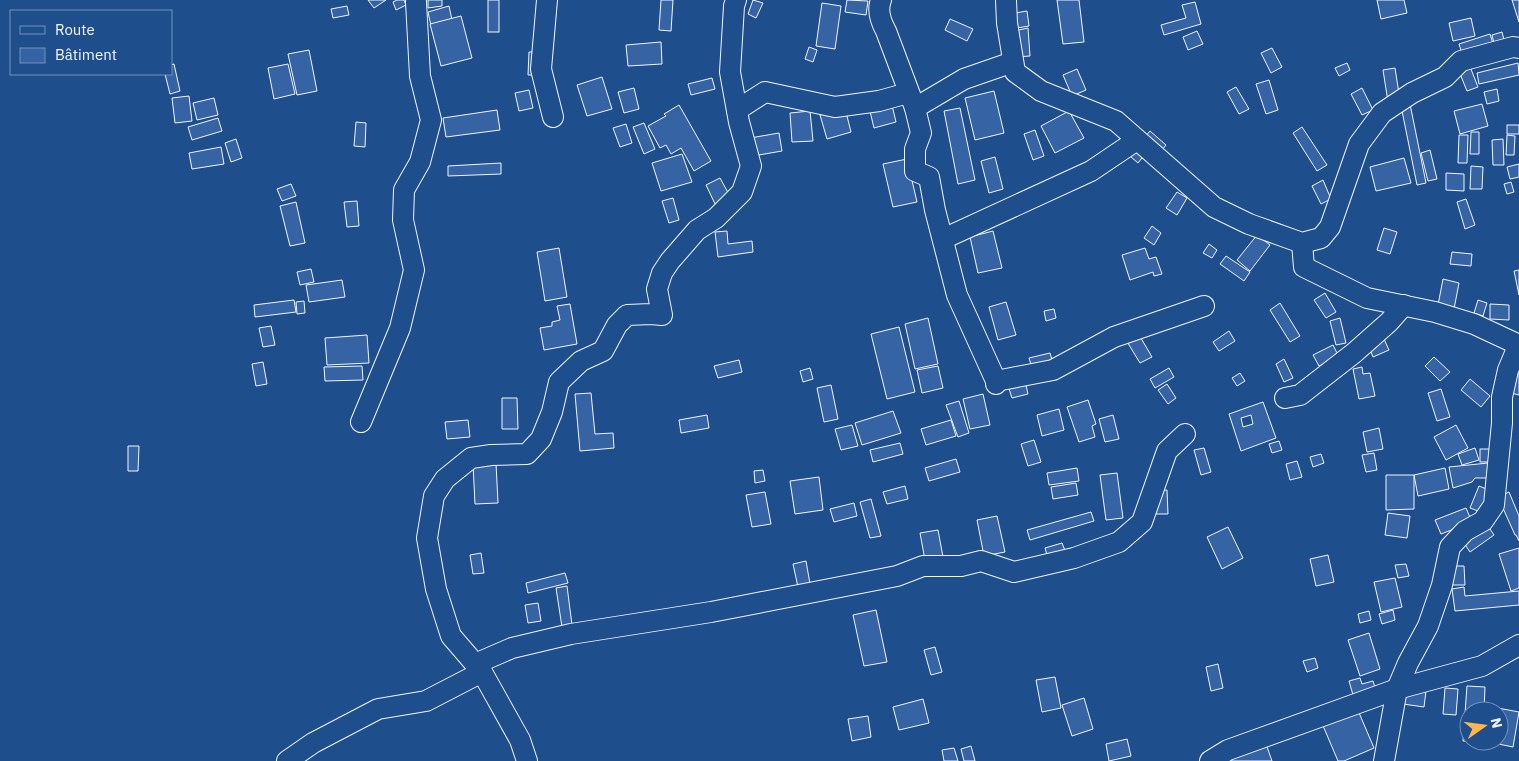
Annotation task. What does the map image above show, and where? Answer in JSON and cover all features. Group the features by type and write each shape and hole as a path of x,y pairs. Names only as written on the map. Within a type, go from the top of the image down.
{"street":[{"path":"547,0 540,69 553,117"},
{"path":"527,761 520,740 479,668 451,636 436,589 427,538 434,496 445,479 471,458 527,454 541,439 552,412 559,382 581,361 603,351 617,325 627,315 662,315 657,289 662,273 697,230 716,218 742,192 751,166 730,72 736,0"},
{"path":"880,0 881,22 912,100 921,133 915,149 915,171 929,177 957,295 996,382 1053,370 1114,337 1204,306"},
{"path":"1006,0 1007,23 1014,72 1041,91 1116,121 1214,206 1248,224 1302,244 1321,238 1330,226 1360,144 1382,113 1412,93 1445,77 1461,62 1519,48"},
{"path":"361,422 400,328 414,270 403,220 404,190 420,162 432,120 420,76 416,2"},
{"path":"737,110 765,92 834,107 879,101 912,100 1013,62"},
{"path":"943,239 1091,171 1137,140"},
{"path":"1302,244 1304,267 1367,298 1435,312 1474,324 1519,344 1508,370 1502,397 1502,422 1494,505 1483,521 1465,531 1450,547 1442,585 1428,626 1408,663 1397,690 1384,761"},
{"path":"1285,398 1300,395 1354,353 1389,322 1404,305"},
{"path":"287,761 313,743 378,709 426,701 512,648 571,634 711,612 898,576 923,566 962,566 981,561 1014,572 1074,558 1119,542 1142,522 1167,451 1185,434"},
{"path":"1210,761 1228,750 1397,690 1482,666 1519,645"}],"building":[{"path":"368,0 386,0 374,8"},
{"path":"404,0 406,5 396,10 393,2"},
{"path":"428,0 442,0 442,6 428,8"},
{"path":"488,0 499,0 499,32 488,32"},
{"path":"661,0 673,0 671,31 659,30"},
{"path":"753,0 763,3 756,18 748,14"},
{"path":"847,0 868,1 866,15 845,12"},
{"path":"1057,0 1079,0 1084,42 1063,44"},
{"path":"1377,0 1404,0 1407,13 1381,19"},
{"path":"1512,0 1519,0 1519,22"},
{"path":"1195,2 1201,24 1164,35 1161,25 1186,18 1182,5"},
{"path":"822,3 841,6 835,49 816,46"},
{"path":"347,6 349,15 333,18 331,9"},
{"path":"449,6 452,20 431,26 428,12"},
{"path":"1027,11 1029,26 1017,28 1015,13"},
{"path":"461,16 472,58 441,66 430,24"},
{"path":"1471,18 1475,36 1453,41 1449,23"},
{"path":"950,19 973,29 967,41 945,30"},
{"path":"1028,28 1030,56 1016,57 1014,31"},
{"path":"1197,31 1203,44 1188,50 1183,37"},
{"path":"1502,32 1505,44 1495,47 1492,35"},
{"path":"1490,34 1495,50 1464,60 1459,44"},
{"path":"661,42 662,64 628,66 626,45"},
{"path":"809,47 817,50 813,62 805,59"},
{"path":"1272,48 1282,67 1271,73 1261,53"},
{"path":"309,50 317,91 297,95 288,54"},
{"path":"529,52 538,52 538,75 528,75"},
{"path":"1347,63 1350,70 1339,76 1335,68"},
{"path":"1518,63 1519,75 1479,84 1477,73"},
{"path":"174,64 180,91 170,94 165,75 172,75 172,65"},
{"path":"288,64 295,94 274,99 268,68"},
{"path":"1469,64 1478,87 1467,91 1458,69"},
{"path":"1395,68 1400,100 1388,102 1383,70"},
{"path":"1077,69 1086,90 1072,96 1063,75"},
{"path":"602,77 612,109 587,116 577,85"},
{"path":"712,78 715,89 691,95 688,84"},
{"path":"1269,80 1278,110 1266,114 1256,84"},
{"path":"1236,87 1249,109 1239,114 1227,92"},
{"path":"634,88 639,109 624,113 618,92"},
{"path":"1362,88 1373,110 1362,115 1351,94"},
{"path":"1497,89 1499,101 1487,104 1484,92"},
{"path":"529,90 533,108 519,111 515,93"},
{"path":"994,91 1004,133 975,140 965,98"},
{"path":"189,96 192,121 175,123 172,98"},
{"path":"214,98 218,115 197,120 193,103"},
{"path":"891,101 896,122 874,128 869,107"},
{"path":"1410,104 1426,183 1417,185 1401,106"},
{"path":"1482,104 1488,126 1460,134 1454,111"},
{"path":"679,105 711,161 694,171 681,148 671,154 666,145 660,148 648,126 666,116 664,114"},
{"path":"845,108 851,132 827,139 820,115"},
{"path":"960,108 975,180 958,184 944,111"},
{"path":"497,110 500,130 446,137 443,118"},
{"path":"810,111 813,141 792,142 790,113"},
{"path":"1069,111 1084,138 1055,153 1041,126"},
{"path":"218,118 222,131 192,140 188,127"},
{"path":"356,122 366,123 365,147 354,146"},
{"path":"644,123 655,149 644,154 633,127"},
{"path":"626,124 632,143 620,147 613,128"},
{"path":"1507,125 1519,125 1519,134 1507,134"},
{"path":"1302,127 1327,165 1317,171 1293,133"},
{"path":"1035,130 1044,156 1033,160 1024,134"},
{"path":"1150,131 1166,145 1162,150 1145,137"},
{"path":"1471,132 1479,132 1479,154 1470,154"},
{"path":"779,133 782,151 753,156 750,138"},
{"path":"1459,135 1468,135 1467,163 1458,163"},
{"path":"1507,135 1515,136 1514,155 1506,155"},
{"path":"236,139 242,158 231,162 225,143"},
{"path":"1503,139 1504,165 1493,165 1492,140"},
{"path":"221,147 224,164 192,169 189,153"},
{"path":"1137,148 1145,154 1138,163 1131,157"},
{"path":"1430,150 1437,179 1428,181 1421,153"},
{"path":"682,154 692,182 661,191 652,163"},
{"path":"995,157 1003,189 989,193 981,161"},
{"path":"1404,158 1411,183 1376,191 1370,167"},
{"path":"907,159 917,202 893,207 883,164"},
{"path":"501,163 501,174 448,176 448,166"},
{"path":"1519,164 1519,177 1510,179 1507,167"},
{"path":"1471,166 1483,167 1482,189 1470,189"},
{"path":"1446,173 1464,174 1464,191 1446,190"},
{"path":"720,178 731,198 716,206 706,185"},
{"path":"1323,180 1331,199 1321,204 1312,186"},
{"path":"1511,182 1514,192 1507,194 1504,184"},
{"path":"291,184 296,196 282,201 277,189"},
{"path":"1177,192 1187,198 1177,215 1166,208"},
{"path":"673,198 679,220 669,223 662,201"},
{"path":"1466,199 1475,225 1465,229 1457,202"},
{"path":"357,201 359,226 347,227 344,202"},
{"path":"296,202 305,243 290,246 280,206"},
{"path":"1152,226 1161,233 1154,245 1144,238"},
{"path":"1384,228 1397,232 1390,254 1377,250"},
{"path":"727,231 728,244 752,241 753,252 718,257 715,232"},
{"path":"993,231 1002,268 978,273 970,237"},
{"path":"1257,235 1270,245 1250,271 1237,260"},
{"path":"1209,244 1217,250 1212,258 1203,253"},
{"path":"559,248 567,297 545,301 537,252"},
{"path":"1145,248 1149,259 1156,257 1162,274 1154,276 1153,272 1130,280 1122,255"},
{"path":"1452,252 1472,254 1471,266 1450,264"},
{"path":"1226,256 1250,272 1244,281 1220,264"},
{"path":"311,269 314,282 300,285 297,272"},
{"path":"1519,270 1519,295 1514,271"},
{"path":"1443,279 1459,283 1454,309 1438,305"},
{"path":"342,280 345,297 309,302 306,285"},
{"path":"1325,293 1336,312 1326,318 1314,300"},
{"path":"294,300 296,312 255,317 254,305"},
{"path":"1478,300 1487,303 1483,316 1474,313"},
{"path":"304,301 305,313 297,314 296,302"},
{"path":"1006,302 1016,335 998,340 989,307"},
{"path":"1280,303 1300,336 1290,342 1270,310"},
{"path":"570,304 577,344 544,350 540,328 552,326 552,322 560,320 557,306"},
{"path":"1490,304 1509,305 1509,320 1490,319"},
{"path":"1054,309 1056,318 1046,321 1044,311"},
{"path":"928,318 938,364 915,369 905,324"},
{"path":"1340,318 1346,343 1336,345 1330,321"},
{"path":"271,326 275,345 263,347 259,328"},
{"path":"899,327 915,392 887,399 871,334"},
{"path":"1229,331 1235,341 1219,351 1213,342"},
{"path":"1138,333 1152,357 1140,363 1126,340"},
{"path":"367,335 369,363 327,365 325,338"},
{"path":"1384,339 1389,350 1373,357 1369,347"},
{"path":"1333,345 1339,357 1319,366 1313,355"},
{"path":"1050,353 1053,363 1032,368 1029,358"},
{"path":"1434,357 1450,372 1440,381 1425,366"},
{"path":"1284,359 1293,378 1284,382 1276,364"},
{"path":"739,360 742,372 718,378 714,366"},
{"path":"1519,361 1519,395 1511,393"},
{"path":"263,362 267,384 256,386 252,364"},
{"path":"362,366 363,380 325,381 324,367"},
{"path":"938,366 943,388 922,393 917,370"},
{"path":"1362,367 1363,374 1370,373 1375,396 1359,399 1353,369"},
{"path":"810,368 813,379 803,382 800,371"},
{"path":"1169,368 1174,377 1155,388 1150,379"},
{"path":"1240,373 1245,381 1237,386 1232,378"},
{"path":"1470,379 1490,396 1481,407 1461,390"},
{"path":"1167,384 1176,398 1168,404 1158,390"},
{"path":"831,385 838,419 824,422 817,388"},
{"path":"1026,385 1028,394 1012,398 1009,389"},
{"path":"1441,389 1450,417 1437,421 1428,393"},
{"path":"591,393 595,434 613,433 614,448 580,451 575,394"},
{"path":"983,394 990,425 970,429 963,399"},
{"path":"502,398 517,398 518,429 502,429"},
{"path":"1088,400 1096,424 1092,426 1095,437 1079,442 1067,407"},
{"path":"959,401 969,433 958,437 946,405"},
{"path":"1263,402 1276,438 1241,451 1229,414","holes":["1251,415 1253,424 1243,427 1241,418"]},
{"path":"1059,409 1064,430 1042,436 1037,415"},
{"path":"893,411 901,433 862,445 855,423"},
{"path":"707,415 709,428 681,433 679,420"},
{"path":"1113,415 1119,439 1105,442 1099,419"},
{"path":"468,420 470,437 447,439 445,422"},
{"path":"951,420 956,436 926,445 921,429"},
{"path":"852,425 858,446 841,450 835,429"},
{"path":"1456,425 1468,448 1446,460 1434,437"},
{"path":"1379,428 1383,449 1367,452 1363,432"},
{"path":"1034,440 1041,462 1028,466 1021,444"},
{"path":"1279,441 1282,450 1272,453 1269,444"},
{"path":"900,443 903,454 873,462 870,450"},
{"path":"128,446 139,446 138,471 128,471"},
{"path":"1204,448 1211,472 1201,475 1194,450"},
{"path":"1475,448 1479,460 1462,465 1458,454"},
{"path":"1480,449 1491,449 1491,462 1480,462"},
{"path":"1374,453 1377,470 1366,472 1362,455"},
{"path":"1321,454 1324,463 1313,467 1310,457"},
{"path":"956,459 960,472 929,481 925,468"},
{"path":"1297,461 1302,477 1290,480 1286,464"},
{"path":"496,463 498,503 475,504 473,464"},
{"path":"1488,463 1488,478 1475,478 1472,482 1453,488 1449,467"},
{"path":"1077,468 1079,481 1049,485 1047,473"},
{"path":"1445,468 1449,489 1418,496 1414,475"},
{"path":"763,470 765,481 755,483 754,471"},
{"path":"1117,473 1123,518 1106,520 1100,475"},
{"path":"1386,475 1414,475 1414,509 1386,510"},
{"path":"819,477 823,510 795,514 790,481"},
{"path":"1076,483 1078,495 1053,499 1051,487"},
{"path":"905,486 908,499 887,504 883,492"},
{"path":"1479,486 1489,490 1481,512 1470,508"},
{"path":"1167,490 1168,514 1154,514 1153,491"},
{"path":"765,492 771,524 752,527 746,495"},
{"path":"1509,492 1519,516 1519,541 1498,497"},
{"path":"871,499 881,536 870,538 860,502"},
{"path":"854,503 857,516 834,522 830,509"},
{"path":"1466,508 1472,522 1441,534 1435,520"},
{"path":"1091,512 1094,521 1030,540 1027,530"},
{"path":"1388,513 1410,516 1407,538 1385,535"},
{"path":"997,516 1005,552 984,556 977,520"},
{"path":"1488,526 1494,535 1470,552 1464,543"},
{"path":"1228,527 1243,558 1222,569 1207,537"},
{"path":"938,530 943,557 925,560 920,533"},
{"path":"1062,543 1066,553 1048,559 1045,548"},
{"path":"1519,548 1519,588 1511,591 1499,554"},
{"path":"481,553 484,573 473,574 470,555"},
{"path":"1328,555 1334,582 1316,586 1310,559"},
{"path":"806,561 810,584 798,587 793,564"},
{"path":"1406,564 1409,576 1398,578 1395,565"},
{"path":"1447,566 1464,566 1465,585 1447,585"},
{"path":"565,573 568,583 528,593 526,583"},
{"path":"1395,578 1402,607 1381,612 1374,582"},
{"path":"567,586 572,625 562,627 556,588"},
{"path":"1464,587 1465,596 1519,591 1519,605 1455,611 1452,589"},
{"path":"538,603 541,621 528,623 525,605"},
{"path":"876,610 887,662 864,666 853,615"},
{"path":"1393,610 1395,620 1382,624 1379,614"},
{"path":"1369,611 1371,620 1360,623 1358,614"},
{"path":"1369,633 1380,669 1360,676 1348,640"},
{"path":"935,647 942,672 931,675 924,650"},
{"path":"1315,658 1318,668 1307,672 1303,661"},
{"path":"1218,664 1223,688 1211,691 1206,667"},
{"path":"1055,677 1061,708 1042,712 1036,680"},
{"path":"1360,678 1362,684 1373,681 1377,694 1355,702 1349,681"},
{"path":"1467,686 1485,687 1484,701 1466,701"},
{"path":"1445,688 1458,689 1456,715 1443,714"},
{"path":"1405,689 1426,691 1424,707 1403,704"},
{"path":"1084,698 1093,729 1072,736 1062,705"},
{"path":"923,699 929,723 899,730 893,707"},
{"path":"1357,708 1374,748 1344,761 1338,761 1321,721"},
{"path":"1509,710 1519,712 1513,747 1509,746"},
{"path":"868,716 871,737 852,741 848,719"},
{"path":"1127,739 1131,756 1109,761 1106,744"},
{"path":"1266,744 1272,761 1229,761 1227,756"},
{"path":"971,746 975,761 964,761 961,749"},
{"path":"954,748 958,761 944,761 942,750"}]}
